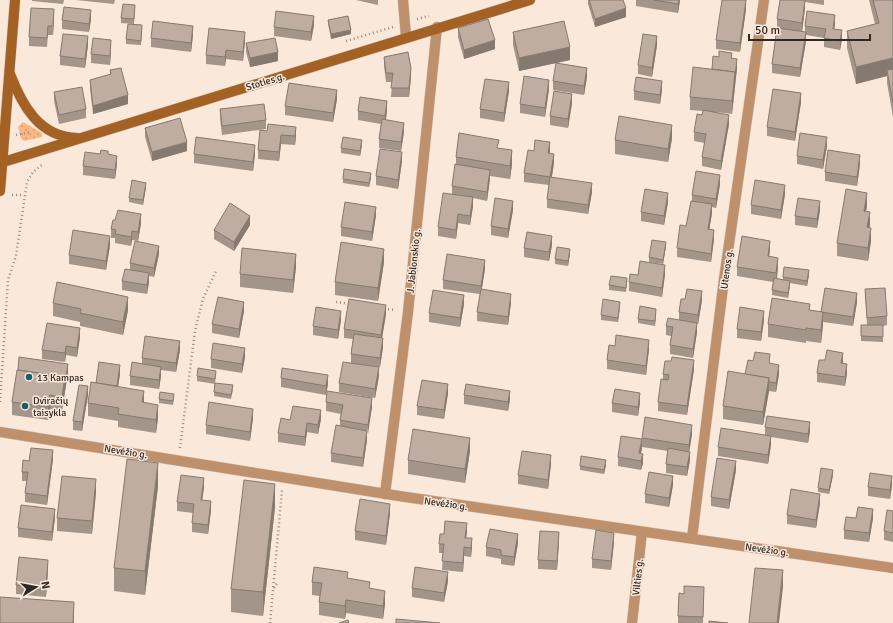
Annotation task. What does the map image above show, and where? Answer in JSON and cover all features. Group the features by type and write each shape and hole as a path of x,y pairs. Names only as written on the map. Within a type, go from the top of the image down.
{"main road":[{"path":"0,192 1,162 4,138 4,73 10,54 15,0"},
{"name":"Stoties g.","path":"1,162 83,138 437,27 530,0"},
{"path":"4,73 25,108 46,128 59,135 83,138"}],"street":[{"path":"403,0 406,37"},
{"name":"Utenos g.","path":"692,538 724,279 764,0"},
{"name":"J. Jablonskio g.","path":"385,494 408,312 437,27"},
{"name":"Nevėžio g.","path":"0,432 179,459 385,494 893,568"},
{"name":"Vilties g.","path":"632,623 642,532"}],"path":[{"path":"344,42 433,14"},
{"path":"4,138 46,128"},
{"path":"0,402 8,280 16,256 27,182 33,172 44,163"},
{"path":"179,459 195,330 202,299 216,271"},
{"path":"336,302 358,305"},
{"path":"379,308 408,312"},
{"path":"270,623 284,478"},
{"path":"273,590 277,582"}],"shaded area":[{"path":"23,122 42,133 42,137 24,141 21,138 18,127"}],"building":[{"path":"589,0 623,0 626,8 595,19"},
{"path":"654,0 679,0 678,4"},
{"path":"722,0 746,0 740,43 716,40"},
{"path":"780,0 805,0 802,23 777,19"},
{"path":"873,0 893,0 893,58 856,67 847,31 879,23"},
{"path":"123,4 135,5 134,19 121,18"},
{"path":"64,7 91,10 89,24 62,20"},
{"path":"31,8 54,9 53,26 48,26 47,38 29,37"},
{"path":"276,11 314,16 311,32 274,27"},
{"path":"807,11 835,15 833,29 842,30 840,41 824,38 826,29 805,26"},
{"path":"348,16 351,30 331,34 328,20"},
{"path":"488,19 495,40 464,50 458,28"},
{"path":"153,21 193,26 191,43 151,38"},
{"path":"564,21 570,47 519,58 513,32"},
{"path":"128,24 142,25 141,41 126,39"},
{"path":"209,28 245,32 243,52 226,50 225,57 206,55"},
{"path":"777,28 806,32 800,68 772,64"},
{"path":"63,34 88,36 85,59 60,56"},
{"path":"643,34 657,36 652,68 638,65"},
{"path":"93,38 111,40 110,56 91,54"},
{"path":"275,38 278,52 250,58 246,43"},
{"path":"719,51 732,53 731,58 737,59 735,76 735,72 712,69 713,56 719,57"},
{"path":"408,52 411,68 409,88 391,88 393,73 386,73 384,57"},
{"path":"556,63 587,68 584,86 553,81"},
{"path":"693,67 735,72 732,101 690,97"},
{"path":"121,68 128,95 93,106 90,80 111,74 110,70"},
{"path":"893,69 893,103 887,70"},
{"path":"524,76 549,80 545,108 520,104"},
{"path":"636,77 662,81 660,95 634,91"},
{"path":"485,79 509,82 504,113 480,109"},
{"path":"289,83 337,90 333,113 285,106"},
{"path":"82,87 86,109 59,115 54,92"},
{"path":"773,89 801,93 795,132 767,127"},
{"path":"554,91 572,94 568,119 550,116"},
{"path":"360,97 387,101 385,116 358,111"},
{"path":"264,104 266,120 222,126 220,109"},
{"path":"703,110 729,115 721,161 702,157 706,134 694,132 697,114 702,115"},
{"path":"619,116 672,125 668,149 615,140"},
{"path":"180,118 187,142 152,152 145,128"},
{"path":"382,119 404,123 401,142 379,139"},
{"path":"268,124 296,127 295,136 281,135 279,152 258,150 260,130 267,131"},
{"path":"459,133 499,140 497,148 512,150 510,166 456,157"},
{"path":"800,133 827,137 823,160 797,156"},
{"path":"196,137 255,145 253,162 194,154"},
{"path":"343,137 362,140 360,151 341,148"},
{"path":"535,140 550,142 548,153 554,154 550,177 524,173 528,150 534,151"},
{"path":"380,149 402,152 398,180 376,176"},
{"path":"101,150 108,151 108,154 117,156 115,170 83,166 85,152 100,154"},
{"path":"828,150 860,155 857,177 825,172"},
{"path":"455,164 490,170 487,192 452,186"},
{"path":"344,169 371,173 369,183 343,179"},
{"path":"696,171 720,175 716,199 692,195"},
{"path":"550,177 592,183 588,205 547,199"},
{"path":"132,180 146,183 143,200 129,198"},
{"path":"755,180 785,185 781,210 751,205"},
{"path":"645,189 668,193 664,216 641,212"},
{"path":"846,189 867,193 864,211 870,212 867,227 871,228 868,248 837,243"},
{"path":"443,193 473,197 470,216 458,214 456,230 438,227"},
{"path":"495,198 513,201 508,229 491,226"},
{"path":"798,198 820,201 817,219 795,216"},
{"path":"691,201 712,204 708,229 714,230 711,254 677,248 680,225 686,226"},
{"path":"345,202 376,207 372,232 341,227"},
{"path":"230,203 250,216 234,242 214,230"},
{"path":"118,210 141,214 138,232 132,231 131,237 115,234 116,230 111,229 113,220 115,220"},
{"path":"73,230 110,236 106,261 69,255"},
{"path":"527,232 552,236 549,252 524,248"},
{"path":"742,236 770,241 768,256 778,258 776,273 737,267"},
{"path":"652,240 666,242 663,260 649,257"},
{"path":"135,241 159,246 154,268 130,263"},
{"path":"341,242 384,249 378,288 335,282"},
{"path":"557,247 570,249 568,261 555,259"},
{"path":"242,248 296,254 293,280 240,274"},
{"path":"447,254 485,260 481,286 443,280"},
{"path":"640,261 665,265 662,288 629,282 630,274 638,275"},
{"path":"784,267 809,270 807,281 783,277"},
{"path":"125,269 149,273 147,285 122,281"},
{"path":"611,276 627,278 626,288 609,285"},
{"path":"774,278 790,281 788,293 772,290"},
{"path":"57,282 128,297 123,322 80,313 81,309 53,303"},
{"path":"825,288 857,293 853,317 821,312"},
{"path":"885,288 887,316 867,318 865,289"},
{"path":"481,289 511,294 508,317 477,312"},
{"path":"687,289 702,291 698,315 679,312 681,299 685,299"},
{"path":"433,290 464,295 460,318 429,313"},
{"path":"218,297 244,302 239,329 212,324"},
{"path":"772,298 810,304 809,310 823,312 821,330 806,328 806,330 768,324"},
{"path":"349,299 386,305 381,335 344,329"},
{"path":"603,299 620,302 618,318 601,315"},
{"path":"640,306 656,309 655,321 638,319"},
{"path":"316,307 341,311 338,330 313,326"},
{"path":"740,307 764,311 761,332 737,329"},
{"path":"668,318 697,323 693,349 670,345 673,327 666,326"},
{"path":"47,323 80,328 77,348 66,346 65,353 42,350"},
{"path":"861,325 883,325 883,337 861,336"},
{"path":"354,334 383,338 380,358 351,354"},
{"path":"616,335 649,340 646,366 607,360 609,345 615,346"},
{"path":"145,336 180,341 176,363 142,358"},
{"path":"213,343 245,348 242,364 211,359"},
{"path":"827,350 843,353 841,363 847,364 845,377 817,373 819,360 825,360"},
{"path":"755,352 770,354 769,363 779,365 776,383 769,382 769,378 745,374 748,360 753,361"},
{"path":"19,357 68,364 65,381 65,377 18,370"},
{"path":"672,357 694,360 687,406 658,402 661,379 668,380 669,375 663,374 665,361 671,361"},
{"path":"99,362 120,365 117,386 96,383"},
{"path":"132,362 161,367 159,380 130,376"},
{"path":"343,362 379,367 375,389 339,383"},
{"path":"198,368 216,371 215,379 197,376"},
{"path":"282,368 328,375 326,386 281,378"},
{"path":"17,370 65,377 62,397 50,395 48,407 12,402"},
{"path":"728,371 769,378 763,412 723,406"},
{"path":"422,380 448,384 444,410 417,406"},
{"path":"91,382 144,391 142,402 158,405 156,420 118,414 119,408 88,403"},
{"path":"215,383 233,385 231,395 214,392"},
{"path":"466,384 510,391 508,402 464,395"},
{"path":"79,385 88,386 82,422 73,421"},
{"path":"615,389 640,393 638,407 612,403"},
{"path":"327,391 372,398 368,425 340,420 343,405 326,402"},
{"path":"160,392 174,394 173,401 159,399"},
{"path":"209,402 253,409 250,432 206,425"},
{"path":"293,406 321,410 318,425 307,423 305,437 278,433 281,418 290,420"},
{"path":"767,416 810,422 808,434 765,427"},
{"path":"645,417 692,425 689,445 642,438"},
{"path":"336,425 367,431 363,458 331,453"},
{"path":"721,428 771,436 768,455 718,447"},
{"path":"413,429 470,438 465,469 408,460"},
{"path":"621,436 642,439 639,453 643,454 641,461 618,457"},
{"path":"31,448 53,450 47,496 25,493 28,472 22,472 23,460 29,461"},
{"path":"668,448 690,452 687,467 666,464"},
{"path":"522,451 551,455 548,480 518,475"},
{"path":"581,456 606,460 604,470 580,466"},
{"path":"717,458 736,461 729,500 711,497"},
{"path":"127,459 158,463 145,571 114,568"},
{"path":"821,468 833,470 829,490 818,488"},
{"path":"649,472 673,476 669,498 645,494"},
{"path":"870,473 892,476 890,490 868,487"},
{"path":"181,475 204,478 201,500 211,501 208,525 192,523 194,504 177,502"},
{"path":"62,476 96,479 92,521 57,518"},
{"path":"244,480 275,484 263,592 231,589"},
{"path":"791,489 820,494 816,520 787,515"},
{"path":"360,499 390,504 386,536 355,531"},
{"path":"21,505 55,509 52,532 18,528"},
{"path":"858,507 873,509 869,533 844,530 846,517 856,518"},
{"path":"887,510 893,511 893,533 884,531"},
{"path":"445,521 467,523 465,538 472,538 471,548 464,547 463,563 442,561 444,544 439,544 440,534 444,534"},
{"path":"490,529 518,534 514,557 501,555 501,550 486,547"},
{"path":"596,530 614,533 611,561 592,559"},
{"path":"540,531 559,532 557,561 538,560"},
{"path":"19,557 48,560 46,588 16,585"},
{"path":"314,567 348,572 347,578 370,582 369,588 385,591 383,606 346,600 345,606 319,602 322,583 312,582"},
{"path":"415,567 448,572 444,593 412,588"},
{"path":"755,568 783,570 777,623 749,623"},
{"path":"684,586 704,587 703,617 678,616 679,593 684,594"},
{"path":"0,597 74,602 73,623 0,623"},
{"path":"396,619 440,623 396,623"},
{"path":"348,620 349,623 339,623"},
{"path":"709,621 728,623 709,623"}],"place":[{"name":"13 Kampas","path":"29,377"},
{"name":"Dviračių taisykla","path":"25,406"}]}
